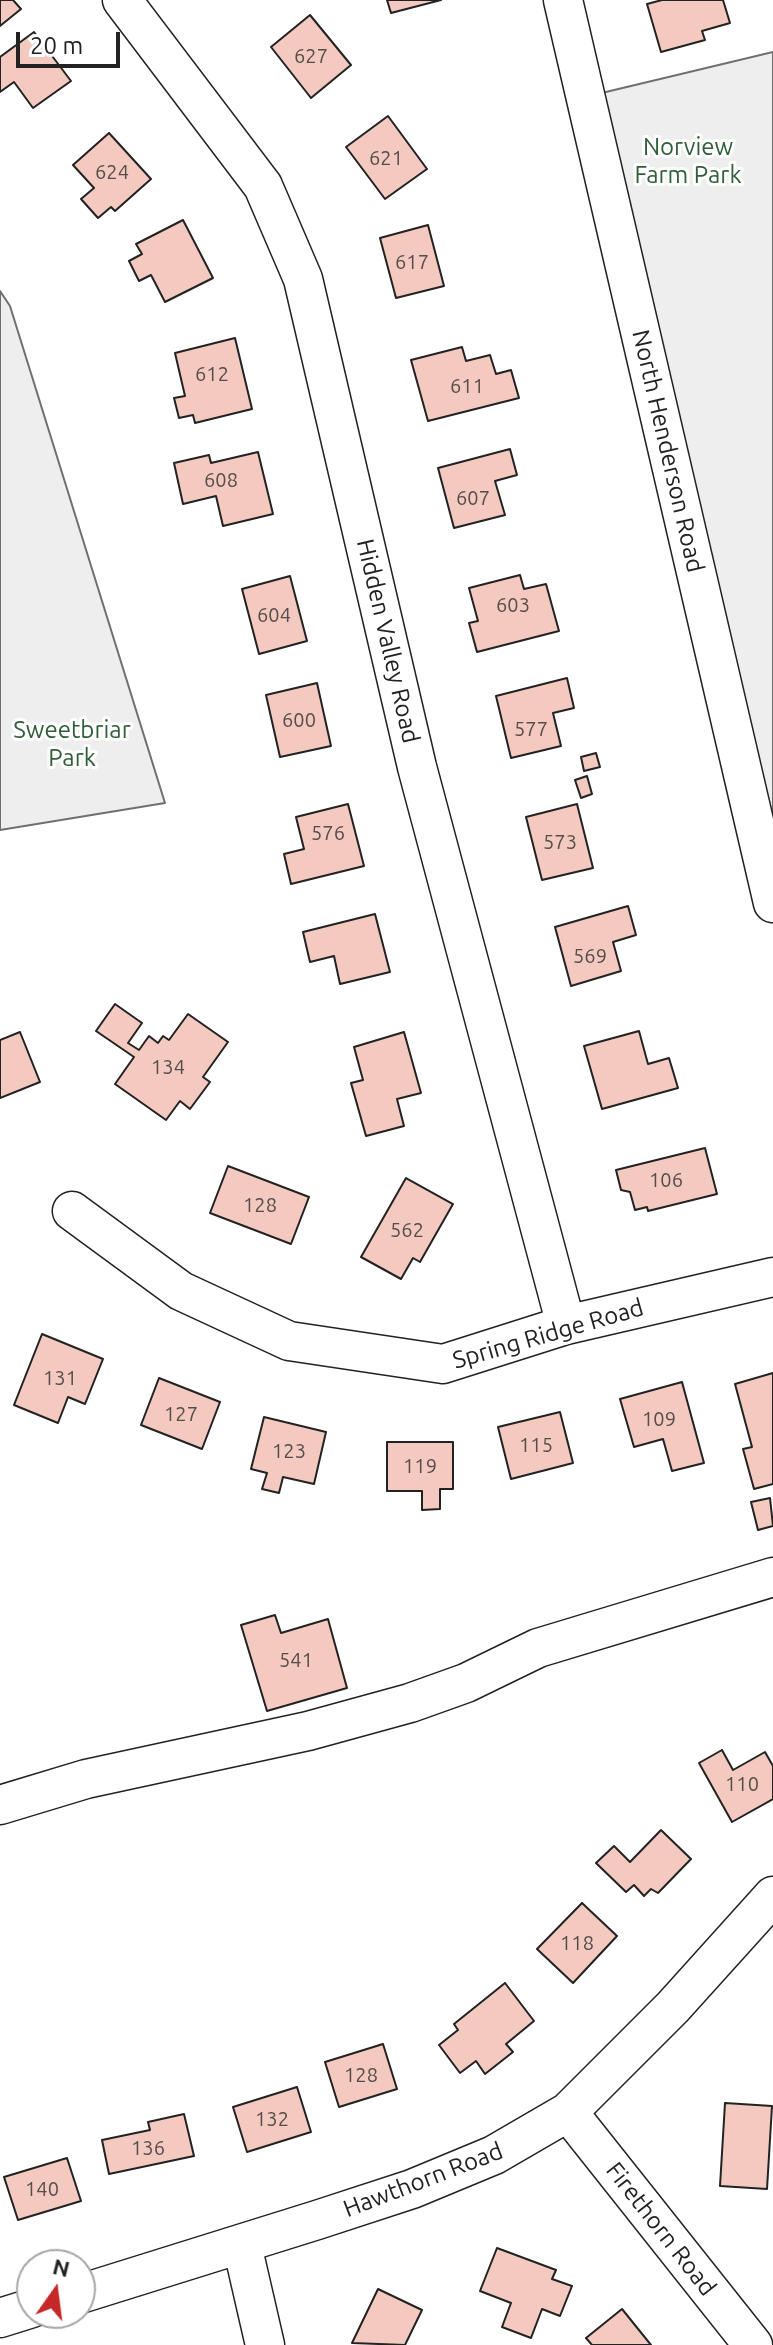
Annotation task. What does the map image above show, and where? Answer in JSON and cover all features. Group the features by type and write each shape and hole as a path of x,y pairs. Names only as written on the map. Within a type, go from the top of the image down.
{"street":[{"name":"North Henderson Road","path":"563,0 773,903"},
{"name":"Hidden Valley Road","path":"129,2 263,186 303,279 420,779 566,1325"},
{"name":"Spring Ridge Road","path":"72,1211 181,1291 289,1341 443,1364 566,1325 773,1277"},
{"path":"0,1805 86,1779 308,1731 410,1703 466,1683 538,1648 773,1577"},
{"name":"Hawthorn Road","path":"96,2289 412,2189 494,2155 568,2112 673,2007 773,1896"},
{"name":"Firethorn Road","path":"568,2112 753,2345"},
{"path":"242,2245 265,2345"}],"green space":[{"name":"Norview Farm Park","path":"773,52 773,890 585,97"},
{"name":"Sweetbriar Park","path":"0,291 10,306 165,803 0,830"}],"building":[{"path":"0,0 13,0 21,9 0,26"},
{"path":"387,0 441,0 391,13"},
{"path":"662,0 723,0 730,23 702,31 705,40 661,52 647,4"},
{"path":"310,15 351,65 311,98 271,47"},
{"path":"34,32 71,81 33,108 14,82 0,92 0,57"},
{"path":"388,116 427,169 385,199 346,147"},
{"path":"109,133 151,179 115,211 111,207 98,218 81,199 94,188 73,165"},
{"path":"183,220 213,278 165,302 151,275 139,281 129,261 142,254 136,244"},
{"path":"428,225 444,286 396,298 380,238"},
{"path":"235,338 252,409 195,423 193,415 179,418 174,398 185,396 175,353"},
{"path":"462,347 466,361 490,355 496,374 511,370 519,398 428,421 411,360"},
{"path":"510,449 517,475 495,481 505,515 454,528 438,468"},
{"path":"258,452 273,514 223,526 216,496 183,504 174,463 209,455 211,463"},
{"path":"520,575 524,589 546,584 559,631 477,652 469,623 478,621 469,588"},
{"path":"290,576 307,641 259,654 242,589"},
{"path":"567,678 574,708 553,713 561,746 511,758 496,696"},
{"path":"317,683 331,746 280,757 266,695"},
{"path":"596,753 600,767 584,771 581,757"},
{"path":"587,776 592,794 581,798 575,780"},
{"path":"348,804 364,866 291,884 284,854 304,849 296,817"},
{"path":"577,804 593,868 542,880 526,817"},
{"path":"628,906 636,935 613,942 621,971 571,986 555,927"},
{"path":"375,914 390,972 340,984 334,956 310,962 303,932"},
{"path":"115,1004 142,1023 128,1043 139,1050 149,1036 158,1043 163,1036 169,1040 188,1014 228,1042 203,1077 210,1082 190,1109 180,1101 166,1120 115,1084 134,1057 96,1031"},
{"path":"639,1031 648,1064 669,1058 678,1088 602,1109 584,1046"},
{"path":"20,1032 40,1082 0,1098 0,1040"},
{"path":"404,1032 421,1093 397,1099 404,1126 366,1136 351,1083 363,1080 354,1047"},
{"path":"705,1148 717,1194 648,1211 647,1207 635,1210 630,1192 621,1190 616,1170"},
{"path":"228,1166 309,1197 291,1244 210,1213"},
{"path":"406,1178 453,1204 420,1262 413,1258 401,1279 361,1257"},
{"path":"42,1334 103,1359 85,1404 68,1397 58,1423 14,1405"},
{"path":"773,1373 773,1484 754,1489 743,1449 752,1447 735,1384"},
{"path":"159,1378 220,1402 202,1449 141,1425"},
{"path":"682,1382 704,1463 672,1471 663,1439 634,1447 620,1399"},
{"path":"560,1412 573,1463 511,1479 498,1427"},
{"path":"264,1417 326,1432 314,1484 283,1477 279,1493 262,1489 267,1473 251,1469"},
{"path":"387,1442 453,1442 453,1489 440,1489 440,1509 422,1510 422,1491 387,1491"},
{"path":"770,1498 773,1526 758,1530 751,1502"},
{"path":"275,1615 281,1633 328,1619 347,1688 267,1711 241,1625"},
{"path":"722,1750 733,1770 765,1752 773,1766 773,1799 732,1822 699,1763"},
{"path":"661,1830 691,1859 658,1893 651,1889 644,1896 634,1885 626,1892 596,1863 614,1846 630,1862"},
{"path":"582,1903 617,1936 573,1983 537,1949"},
{"path":"505,1983 534,2021 506,2044 513,2052 485,2074 476,2061 460,2073 439,2045 458,2030 454,2024"},
{"path":"383,2044 397,2089 339,2107 325,2062"},
{"path":"297,2087 311,2132 247,2152 233,2107"},
{"path":"725,2103 772,2106 767,2189 720,2186"},
{"path":"184,2114 194,2156 109,2174 102,2140 150,2130 148,2122"},
{"path":"67,2158 81,2201 18,2220 4,2177"},
{"path":"497,2248 556,2270 552,2279 572,2286 560,2316 542,2309 531,2338 502,2327 511,2303 480,2291"},
{"path":"378,2289 422,2310 405,2345 352,2343"},
{"path":"622,2309 651,2345 592,2345 586,2338"}]}
